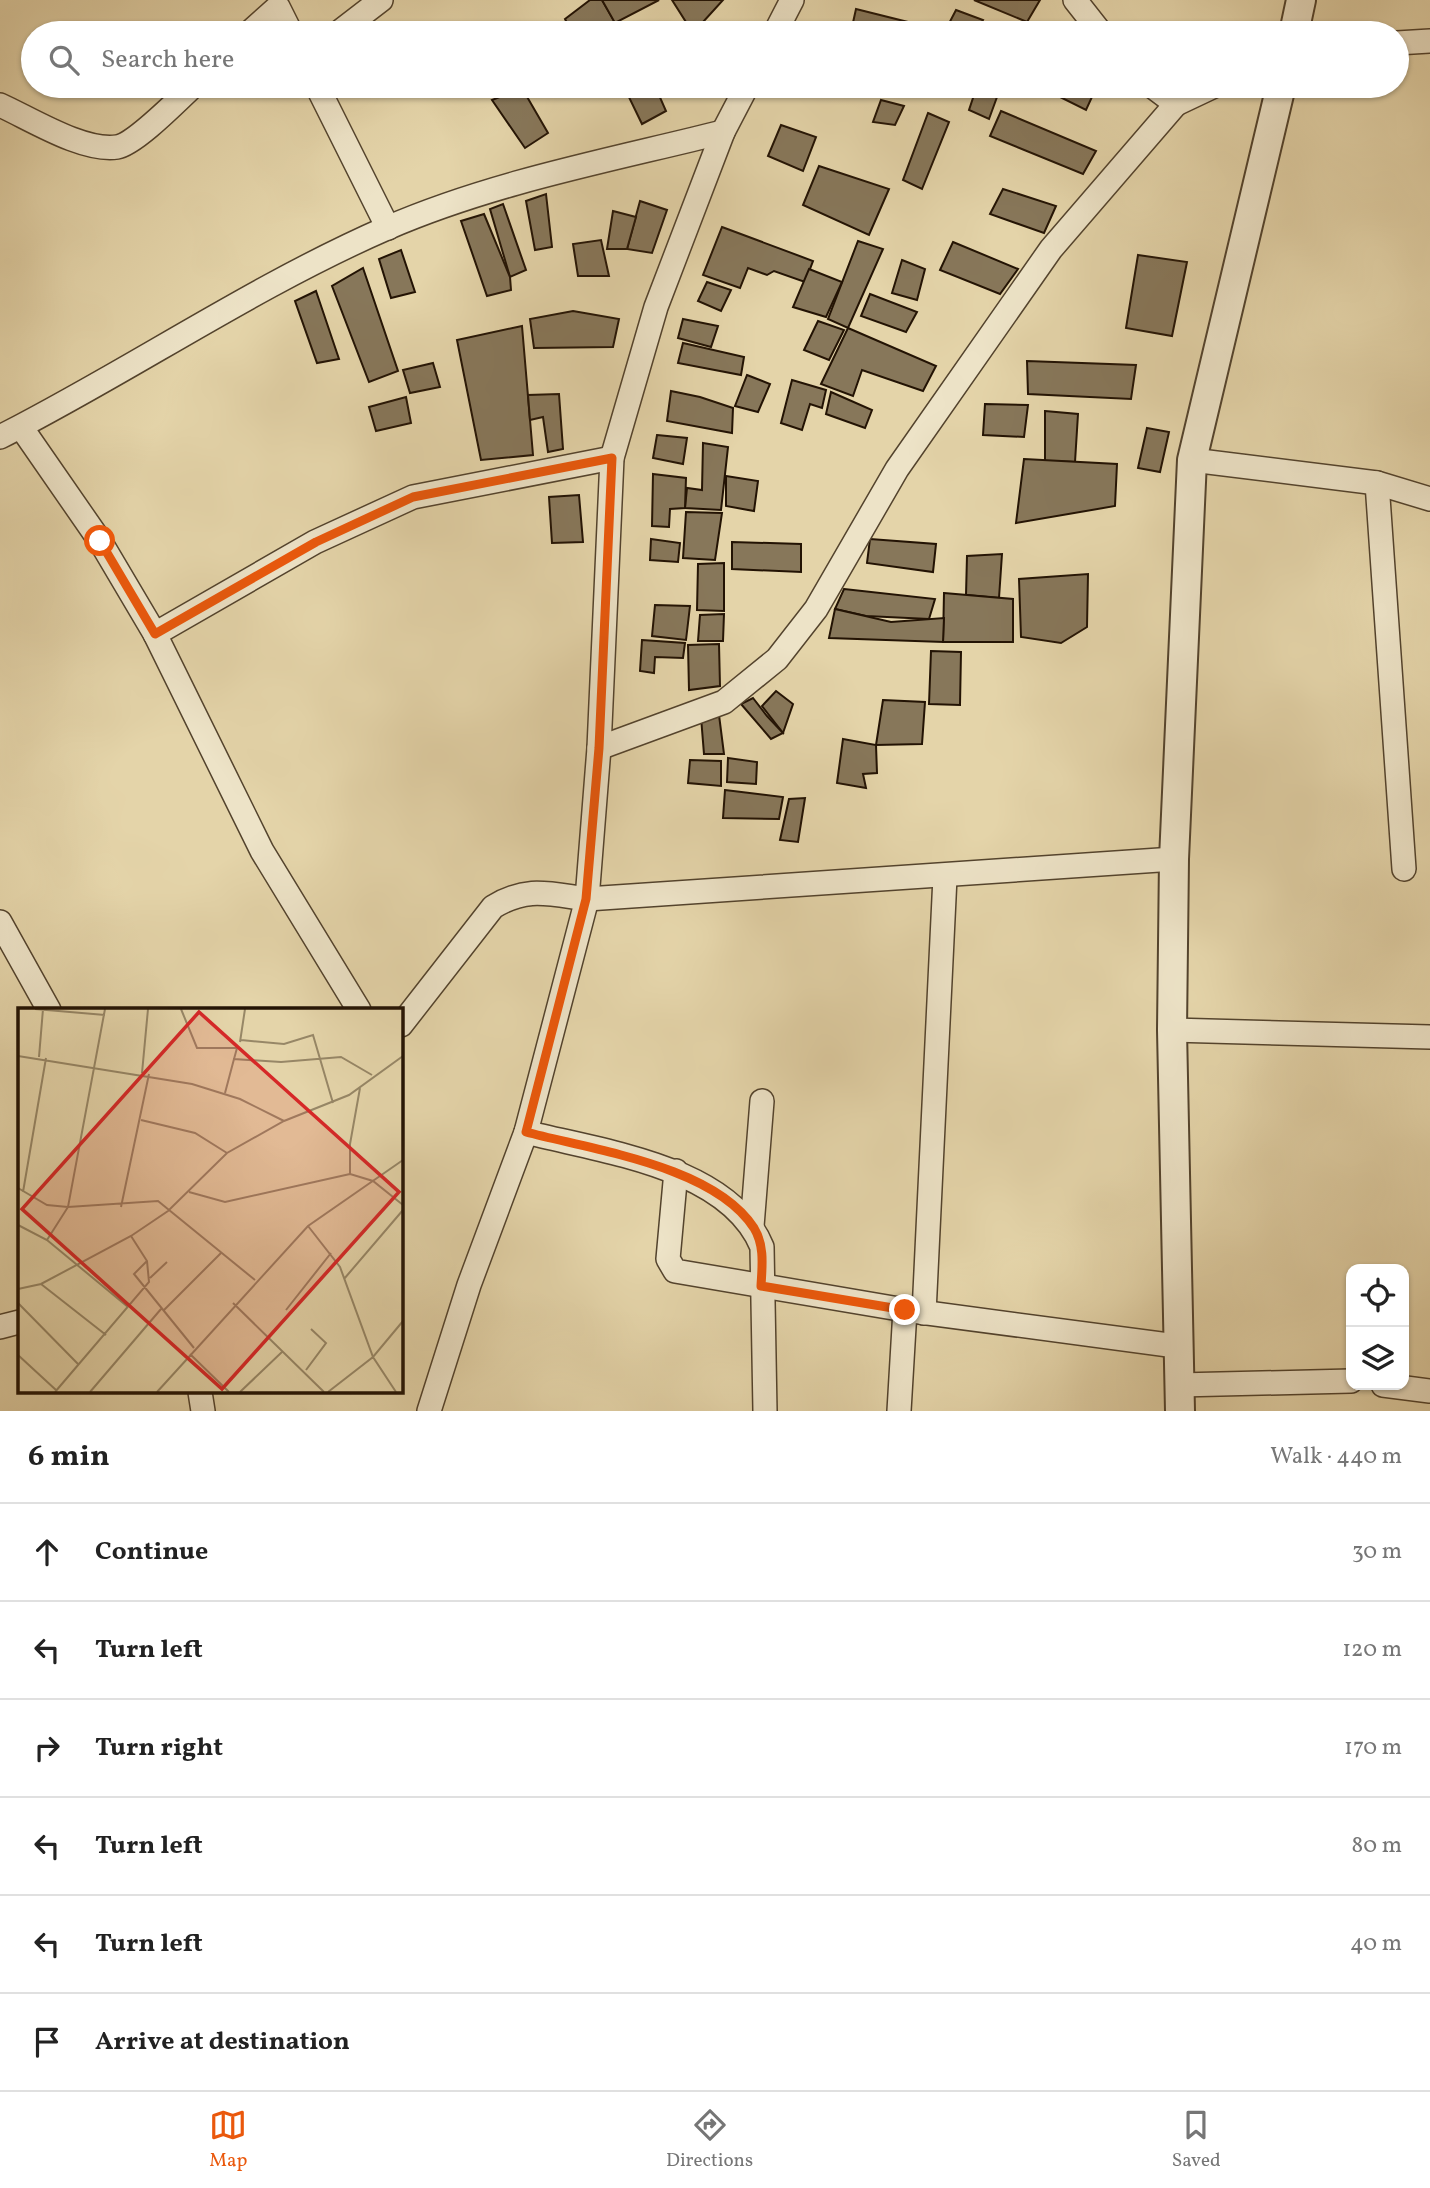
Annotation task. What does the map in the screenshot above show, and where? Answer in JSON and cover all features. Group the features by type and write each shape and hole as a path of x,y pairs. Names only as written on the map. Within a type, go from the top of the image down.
{"street":[{"path":"354,21 382,0"},
{"path":"781,21 792,0"},
{"path":"1075,0 1092,21"},
{"path":"1297,21 1301,0"},
{"path":"261,21 277,4 285,21"},
{"path":"1409,42 1430,41"},
{"path":"0,105 86,145 118,147 147,128 180,98"},
{"path":"323,98 388,228"},
{"path":"429,1411 469,1285 526,1132 586,899 599,748 612,458 656,307 723,132 741,98"},
{"path":"1168,98 1176,104"},
{"path":"599,748 724,702 777,659 816,609 897,469 1043,260 1176,104 1189,98"},
{"path":"1278,98 1192,460 1174,859 1172,1030 1176,1346 1180,1398 1346,1381"},
{"path":"0,437 226,310 388,228 467,199 723,132"},
{"path":"21,427 100,541 155,634 262,851 358,1008"},
{"path":"155,634 316,542 413,497 612,458"},
{"path":"1192,460 1377,483 1430,499"},
{"path":"1377,483 1404,869"},
{"path":"402,1025 493,907 509,897 529,891 586,899 945,877 1174,859"},
{"path":"899,1411 914,1311 945,877"},
{"path":"0,922 48,1008"},
{"path":"1172,1030 1430,1037"},
{"path":"752,1226 761,1101"},
{"path":"526,1132 676,1171 707,1186 735,1208 752,1226 762,1247 765,1411"},
{"path":"676,1171 670,1265 675,1271 914,1311 1176,1346"},
{"path":"0,1327 18,1322"},
{"path":"1409,1388 1430,1391"}],"building":[{"path":"590,0 602,0 614,21 566,21 565,19"},
{"path":"602,0 659,0 619,21 614,21"},
{"path":"672,0 723,0 704,21 685,21"},
{"path":"974,0 1040,0 1028,21"},
{"path":"856,9 904,21 853,21"},
{"path":"956,10 983,20 982,21 950,21"},
{"path":"528,98 548,133 525,148 492,100"},
{"path":"629,98 660,98 666,111 642,124"},
{"path":"973,98 997,98 989,119 969,110"},
{"path":"1062,98 1092,98 1086,110"},
{"path":"881,100 904,106 895,125 873,122"},
{"path":"1001,111 1096,151 1083,174 990,136"},
{"path":"928,113 949,122 922,189 903,180"},
{"path":"781,125 816,137 803,171 768,156"},
{"path":"819,166 889,189 869,235 803,205"},
{"path":"1003,189 1056,206 1044,233 990,214"},
{"path":"546,194 552,247 535,250 526,201"},
{"path":"640,201 667,210 652,253 627,249"},
{"path":"503,204 526,270 510,277 490,209"},
{"path":"613,211 636,217 627,249 607,249"},
{"path":"484,214 510,277 511,290 487,296 461,221"},
{"path":"722,227 813,261 805,282 774,271 767,275 748,268 740,288 703,275"},
{"path":"601,240 609,276 578,276 573,244"},
{"path":"858,241 883,249 848,328 828,319"},
{"path":"953,242 1018,269 1000,294 940,270"},
{"path":"401,250 415,292 391,298 379,259"},
{"path":"1138,255 1187,262 1172,336 1126,328"},
{"path":"902,260 925,269 917,300 892,293"},
{"path":"363,268 398,371 369,382 332,286"},
{"path":"809,269 842,282 826,317 793,307"},
{"path":"707,282 731,290 721,311 698,301"},
{"path":"316,291 339,359 317,363 295,301"},
{"path":"870,294 917,312 906,332 861,316"},
{"path":"573,311 619,319 613,347 534,348 530,319"},
{"path":"683,319 718,326 711,347 678,338"},
{"path":"818,321 844,330 829,360 804,350"},
{"path":"522,326 533,455 481,460 457,340"},
{"path":"848,328 936,366 923,391 862,370 853,396 821,384"},
{"path":"683,343 744,357 741,375 678,363"},
{"path":"1027,361 1136,365 1131,399 1028,394"},
{"path":"433,363 440,387 410,393 403,370"},
{"path":"747,375 770,384 758,412 735,406"},
{"path":"792,380 826,390 822,408 810,404 802,430 781,423"},
{"path":"671,391 733,408 732,433 667,421"},
{"path":"831,392 872,410 865,428 826,414"},
{"path":"559,394 563,449 548,452 543,417 530,420 528,395"},
{"path":"406,397 411,423 376,431 369,407"},
{"path":"985,404 1028,405 1024,437 983,435"},
{"path":"1045,411 1078,414 1075,462 1045,461"},
{"path":"1147,428 1169,432 1160,472 1138,468"},
{"path":"657,435 687,438 683,464 653,458"},
{"path":"703,443 728,447 721,510 685,508 687,488 702,490"},
{"path":"1024,459 1117,464 1115,506 1016,523"},
{"path":"653,474 686,478 685,508 670,509 669,527 652,526"},
{"path":"726,476 758,481 754,511 726,506"},
{"path":"579,495 583,542 552,543 549,497"},
{"path":"686,512 722,513 715,560 683,558"},
{"path":"651,539 680,543 678,562 650,560"},
{"path":"870,539 936,544 933,572 867,563"},
{"path":"732,542 801,544 801,572 732,569"},
{"path":"1002,554 999,598 966,595 967,556"},
{"path":"724,563 724,611 697,610 698,564"},
{"path":"1088,574 1087,627 1061,643 1021,637 1019,579"},
{"path":"844,589 935,599 929,619 866,616 835,609"},
{"path":"944,593 1013,599 1013,642 943,642"},
{"path":"655,605 690,606 686,640 652,636"},
{"path":"835,609 891,622 944,618 943,642 829,638"},
{"path":"724,614 723,641 698,641 700,615"},
{"path":"642,640 685,643 683,658 655,657 654,673 640,671"},
{"path":"719,644 720,686 689,690 688,645"},
{"path":"931,651 961,652 960,705 929,704"},
{"path":"776,691 793,704 783,733 762,706"},
{"path":"753,698 783,733 771,739 741,704"},
{"path":"883,700 925,702 922,744 876,745"},
{"path":"719,715 724,754 704,754 701,717"},
{"path":"843,739 876,745 877,773 863,774 866,788 837,783"},
{"path":"728,758 757,762 756,784 727,782"},
{"path":"690,760 721,761 721,786 688,783"},
{"path":"725,790 783,797 779,819 723,818"},
{"path":"805,798 798,842 780,840 789,799"}],"route":[{"path":"100,541 155,634 316,542 413,497 612,458 599,748 586,899 526,1132 676,1171 707,1186 735,1208 754,1228 762,1247 761,1286 905,1310"}]}
